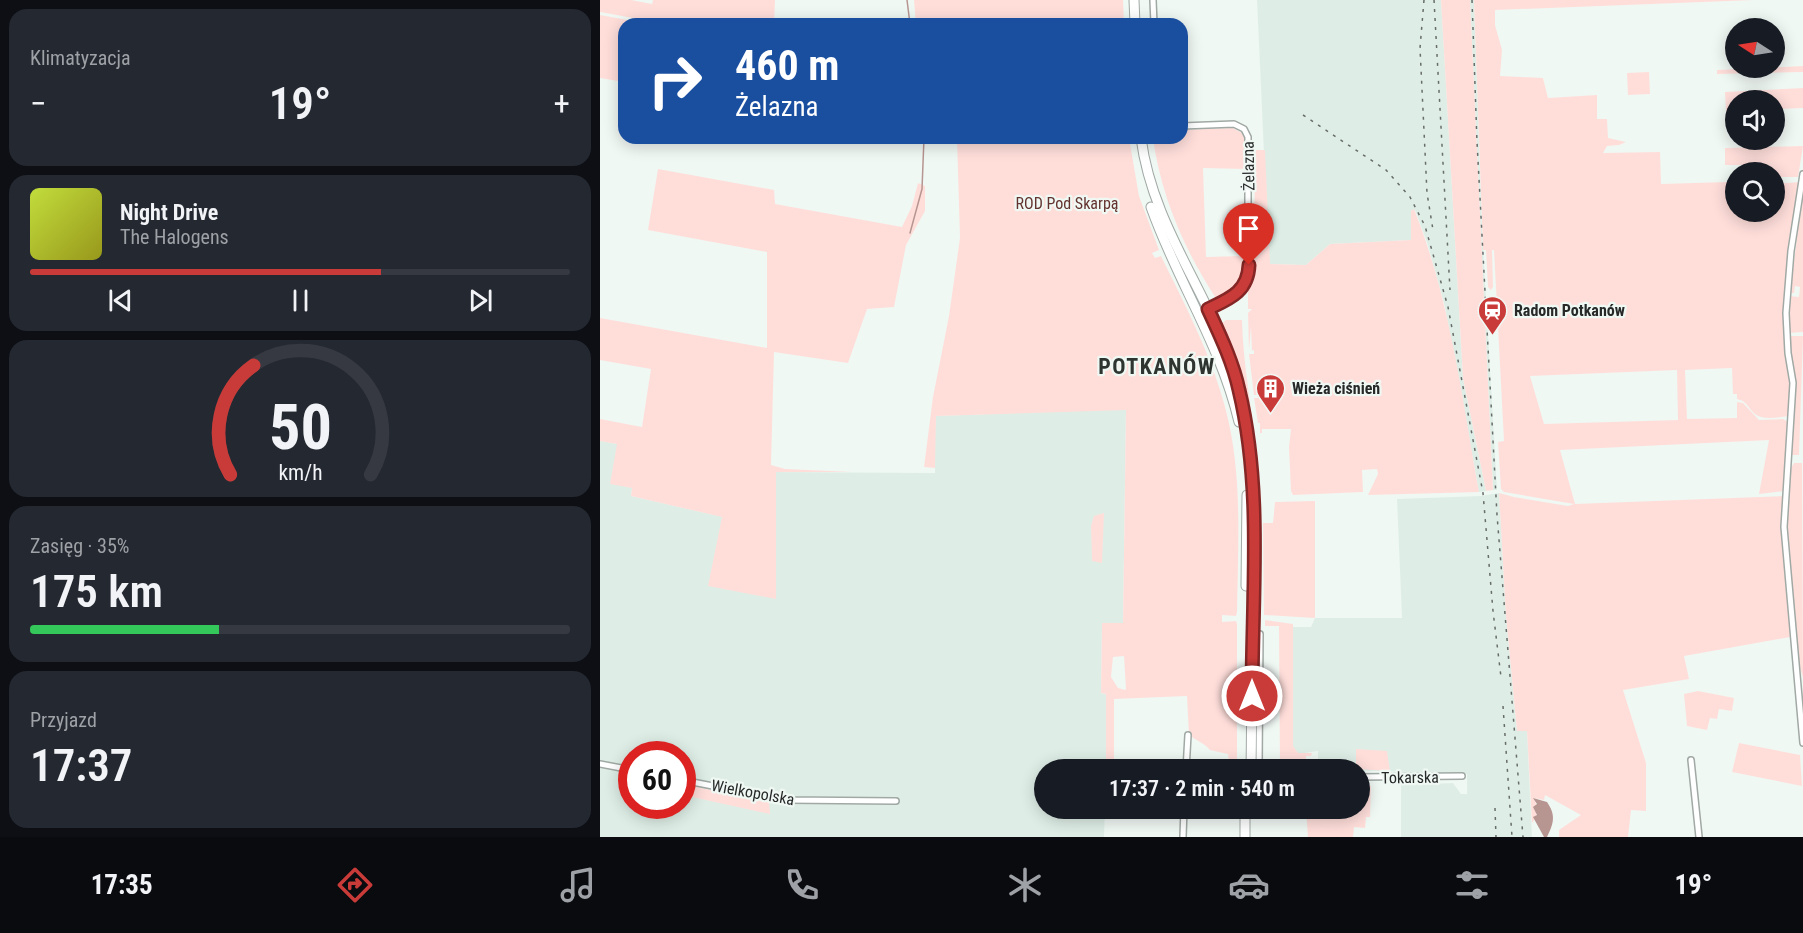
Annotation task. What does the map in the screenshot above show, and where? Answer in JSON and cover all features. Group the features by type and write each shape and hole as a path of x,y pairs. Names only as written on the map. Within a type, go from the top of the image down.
{"main road":[{"path":"1129,0 1130,18"},
{"path":"1134,0 1135,18"},
{"path":"1136,144 1143,181 1156,219 1228,356 1239,390 1251,461 1255,759"},
{"path":"1142,144 1158,209 1204,311 1236,411 1245,461 1247,501 1245,759"},
{"path":"1245,819 1245,837"},
{"path":"1251,819 1251,837"}],"street":[{"path":"1153,0 1154,18"},
{"name":"Żelazna","path":"1188,126 1234,124 1244,129 1248,137 1248,275 1243,287 1236,294 1204,311"},
{"path":"1803,174 1791,251 1786,313 1788,353 1793,383 1784,527 1803,743"},
{"path":"1255,759 1260,634"},
{"path":"1187,759 1188,735"},
{"path":"1691,760 1699,837"},
{"path":"600,764 618,767"},
{"name":"Tokarska","path":"1370,777 1462,776"},
{"name":"Wielkopolska","path":"696,783 785,800 896,801"},
{"path":"1183,837 1184,819"}],"shaded area":[{"path":"1257,0 1441,0 1463,378 1486,491 1479,492 1445,307 1428,245 1415,210 1411,211 1411,240 1330,244 1306,265 1269,264"},
{"path":"1470,0 1474,0 1482,231 1497,490 1493,490"},
{"path":"1126,409 1123,623 1102,624 1101,693 1106,694 1106,759 1034,759 1034,819 1105,819 1104,837 600,837 600,441 617,444 632,488 631,496 723,517 776,472 935,473 935,416"},
{"path":"1499,493 1506,616 1517,731 1527,731 1532,837 1401,837 1401,785 1453,783 1461,794 1467,794 1467,774 1370,771 1370,759 1318,759 1318,751 1298,754 1293,747 1293,627 1311,627 1315,618 1402,618 1397,499 1481,496"},
{"path":"1533,798 1547,802 1552,811 1552,823 1547,837 1544,837 1533,817 1537,815 1533,807 1537,804"}],"green space":[{"path":"600,0 631,0 652,4 653,0 775,0 774,18 633,18 600,12"},
{"path":"914,0 1123,0 1124,18 916,18"},
{"path":"1441,0 1470,0 1493,490 1486,491 1463,378"},
{"path":"1474,0 1753,0 1495,10 1495,25 1502,50 1500,76 1543,78 1548,98 1597,95 1597,119 1607,119 1608,138 1626,142 1607,146 1603,153 1660,152 1661,184 1725,182 1725,222 1785,222 1785,183 1799,182 1785,284 1784,315 1791,380 1788,380 1790,383 1789,416 1772,418 1759,416 1745,403 1737,399 1737,394 1733,394 1732,368 1685,370 1687,419 1737,418 1737,402 1743,403 1759,420 1783,419 1788,422 1785,491 1759,494 1769,440 1560,450 1575,504 1784,496 1781,515 1790,637 1684,656 1689,679 1623,690 1646,763 1646,811 1631,810 1628,837 1559,837 1559,830 1581,815 1545,795 1544,800 1534,798 1537,812 1532,823 1527,731 1517,731 1506,616 1499,493 1568,506 1574,504 1504,492 1501,489 1498,442 1504,441 1494,250 1492,250 1493,287 1491,290 1488,287 1486,250 1483,250","holes":["1677,370 1678,420 1544,424 1530,376"]},
{"path":"600,15 618,18 618,81 600,78"},
{"path":"1803,66 1803,72 1785,72 1785,67"},
{"path":"1717,70 1725,70 1725,74 1717,74"},
{"path":"1649,72 1650,94 1628,95 1627,73"},
{"path":"1803,88 1803,108 1785,109 1785,90 1764,90"},
{"path":"1233,128 1242,133 1244,137 1245,169 1203,168 1206,257 1243,256 1243,252 1246,252 1244,276 1238,287 1217,300 1176,223 1162,181 1154,144 1188,144 1188,130"},
{"name":"ROD Pod Skarpą","path":"957,144 1130,144 1139,196 1159,250 1152,253 1155,258 1161,256 1197,330 1219,387 1231,432 1238,509 1237,612 1236,616 1222,615 1222,622 1236,621 1237,624 1237,759 1229,759 1228,754 1210,750 1189,735 1187,696 1114,699 1114,759 1106,759 1106,694 1101,693 1102,623 1123,623 1126,410 936,416 935,468 924,467 933,397 949,316 960,238","holes":["1124,656 1126,689 1118,688 1111,677 1113,657"]},
{"path":"1785,146 1803,146 1798,177 1785,177 1785,162 1725,162 1725,150 1785,150"},
{"path":"1255,150 1265,150 1270,264 1306,265 1330,244 1411,240 1411,211 1414,209 1446,313 1479,492 1368,495 1378,474 1377,469 1362,470 1363,492 1293,495 1289,447 1291,429 1262,429 1260,433 1254,398 1258,398 1254,395 1249,354 1254,354 1251,327 1249,350 1248,313 1252,309 1248,309 1248,290 1254,270"},
{"path":"658,169 774,190 775,204 902,227 912,206 918,183 925,186 925,211 906,245 894,307 867,309 848,363 774,352 771,465 785,469 852,472 776,472 776,599 708,586 722,517 631,496 632,488 610,484 617,444 600,441 600,419 642,427 651,369 600,360 600,318 767,348 767,252 648,230"},
{"path":"1803,190 1803,332 1789,333 1789,296 1799,297 1800,287 1795,286 1794,293 1790,293"},
{"path":"1226,320 1242,320 1256,458 1258,614 1256,612 1255,487 1234,355 1221,324"},
{"path":"1788,336 1803,336 1799,455 1792,455 1791,452 1796,382"},
{"path":"1794,463 1802,463 1803,677 1799,666 1787,522 1791,468"},
{"path":"1315,501 1315,618 1264,615 1263,523 1273,523 1275,502"},
{"path":"1104,513 1102,563 1092,561 1091,526 1094,516"},
{"path":"1265,620 1293,624 1293,746 1298,753 1312,753 1311,756 1306,756 1306,759 1280,759 1279,626 1265,626"},
{"path":"1698,691 1734,698 1732,711 1719,709 1717,719 1710,718 1707,730 1687,726 1684,694"},
{"path":"1739,743 1800,755 1802,786 1732,772"},
{"path":"1356,749 1387,751 1390,771 1370,770 1370,759 1356,759"},
{"path":"696,787 769,802 770,814 696,798"},
{"path":"1307,819 1366,819 1365,828 1354,827 1353,837 1308,837"}],"waterway":[{"path":"907,0 909,18"},
{"path":"910,233 922,189 924,144"}],"railway":[{"path":"1424,0 1420,48 1427,193 1433,230"},
{"path":"1434,0 1450,290"},
{"path":"1472,0 1477,142 1497,515 1523,837"},
{"path":"1303,115 1386,170 1410,197 1425,226 1448,307 1483,493 1501,677"},
{"path":"1503,706 1512,837"},
{"path":"1495,808 1496,837"}],"place":[{"name":"Radom Potkanów","path":"1493,336"},
{"name":"Wieża ciśnień","path":"1271,414"}],"district":[{"name":"POTKANÓW","path":"1157,366"}],"route":[{"path":"1249,265 1247,279 1240,291 1228,300 1208,309 1236,380 1250,452 1253,511 1252,696"}]}
